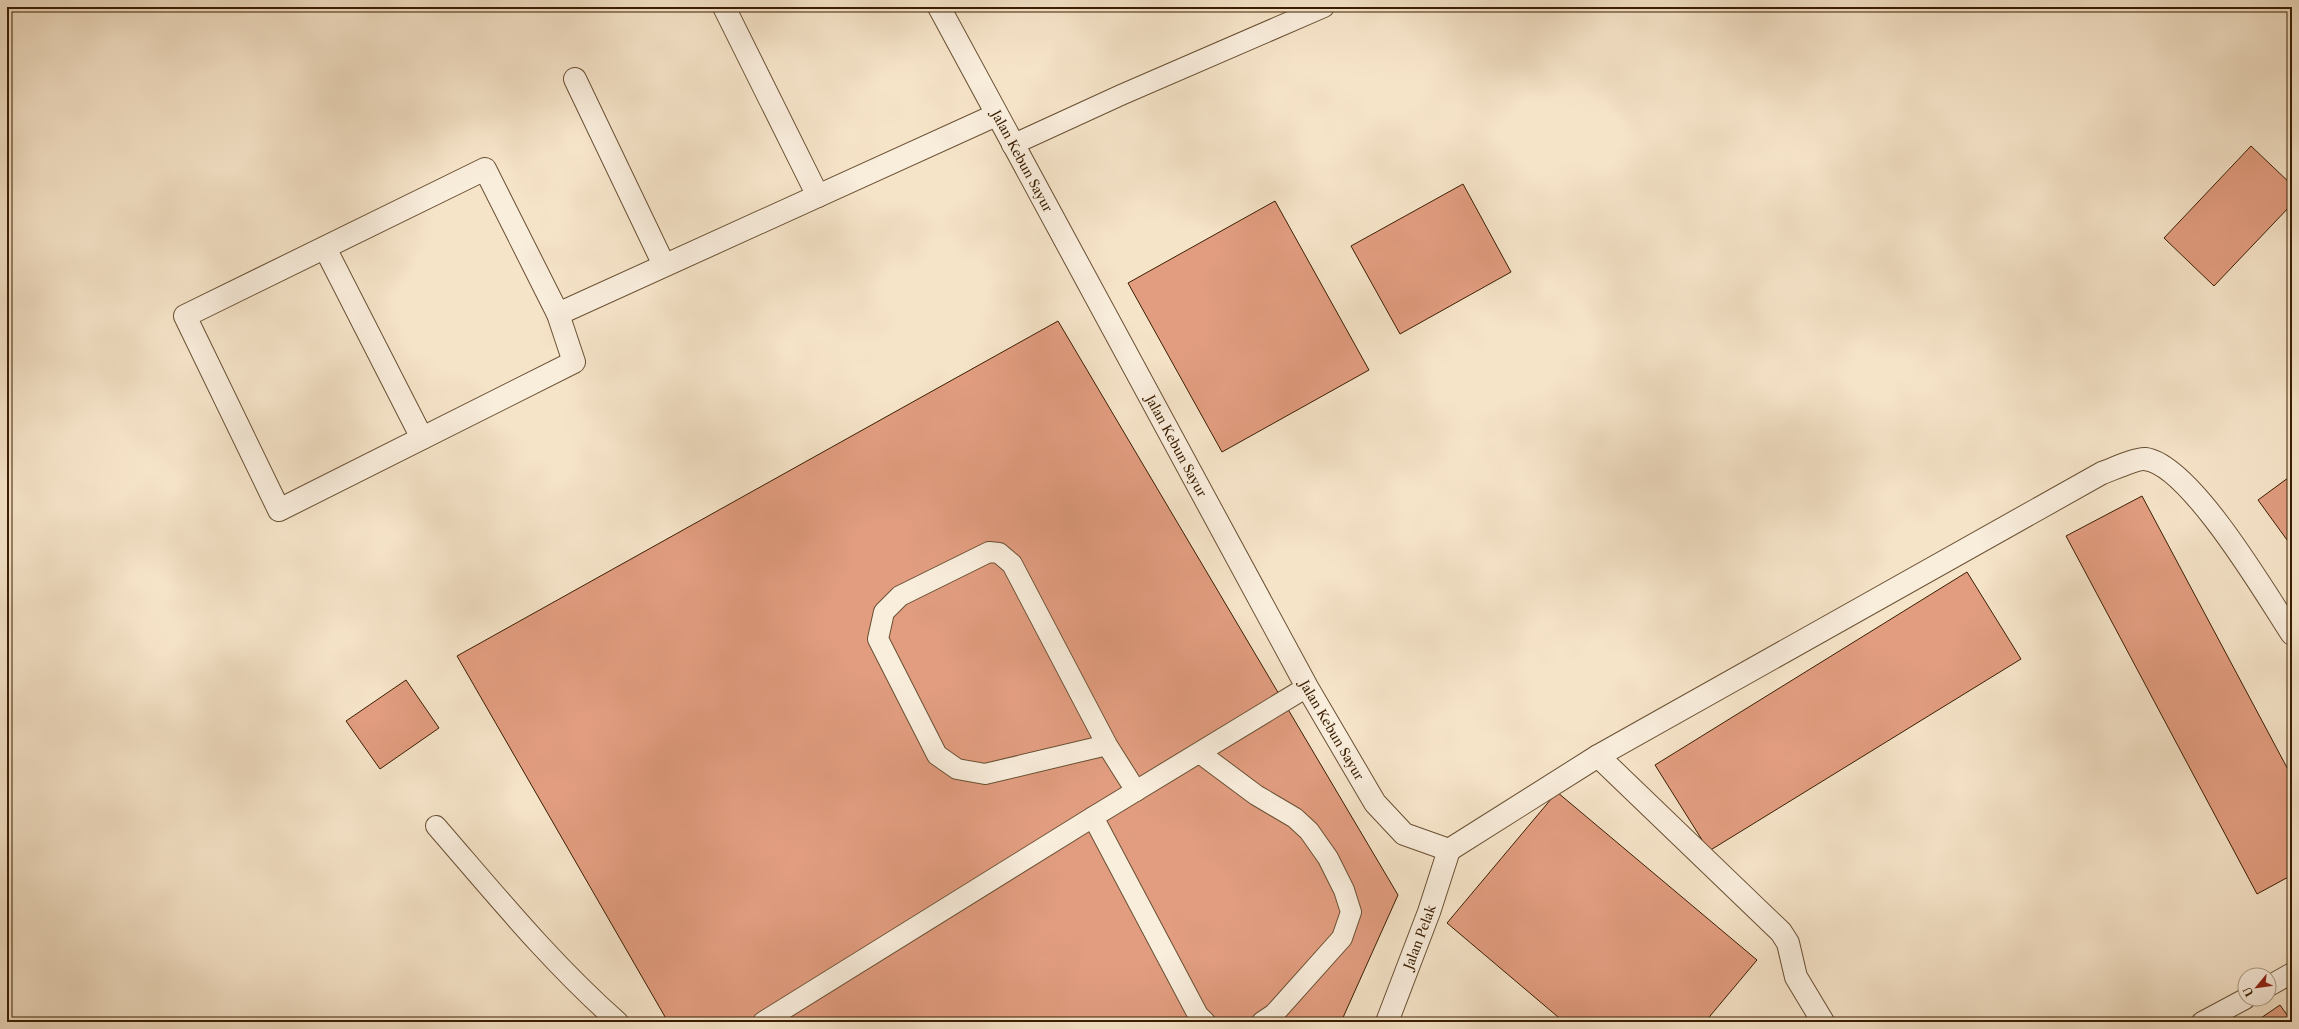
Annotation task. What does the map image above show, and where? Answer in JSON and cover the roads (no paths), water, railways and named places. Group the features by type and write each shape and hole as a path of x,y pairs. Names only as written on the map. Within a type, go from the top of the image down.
{"street":[{"path":"724,7 818,196"},
{"name":"Jalan Kebun Sayur","path":"938,7 1308,687 1375,803 1404,834 1449,850"},
{"path":"575,79 664,265"},
{"path":"558,314 996,115"},
{"path":"485,168 558,314 574,362 279,510 185,316 485,168"},
{"path":"325,248 422,438"},
{"path":"1449,850 1598,756 2102,473 2145,459 2163,466 2179,478 2224,531 2292,634"},
{"path":"1598,756 1781,932 1788,943 1796,977 1823,1022"},
{"name":"Jalan Pelak","path":"1387,1022 1429,912 1449,850"}],"lane":[{"path":"1012,145 1122,94 1324,7"},
{"path":"1107,745 985,774 957,769 937,755 878,638 884,612 900,596 988,552 999,553 1012,564 1107,745 1136,791"},
{"path":"763,1022 1093,817 1200,754 1308,687"},
{"path":"1200,754 1256,794 1295,818 1309,831 1328,858 1344,890 1351,912 1342,938 1274,1014 1262,1022"},
{"path":"1093,817 1198,1015 1205,1022"},
{"path":"436,826 543,950 587,995 618,1022"},
{"path":"2277,981 2292,973"},
{"path":"2202,1022 2237,1003"}]}
